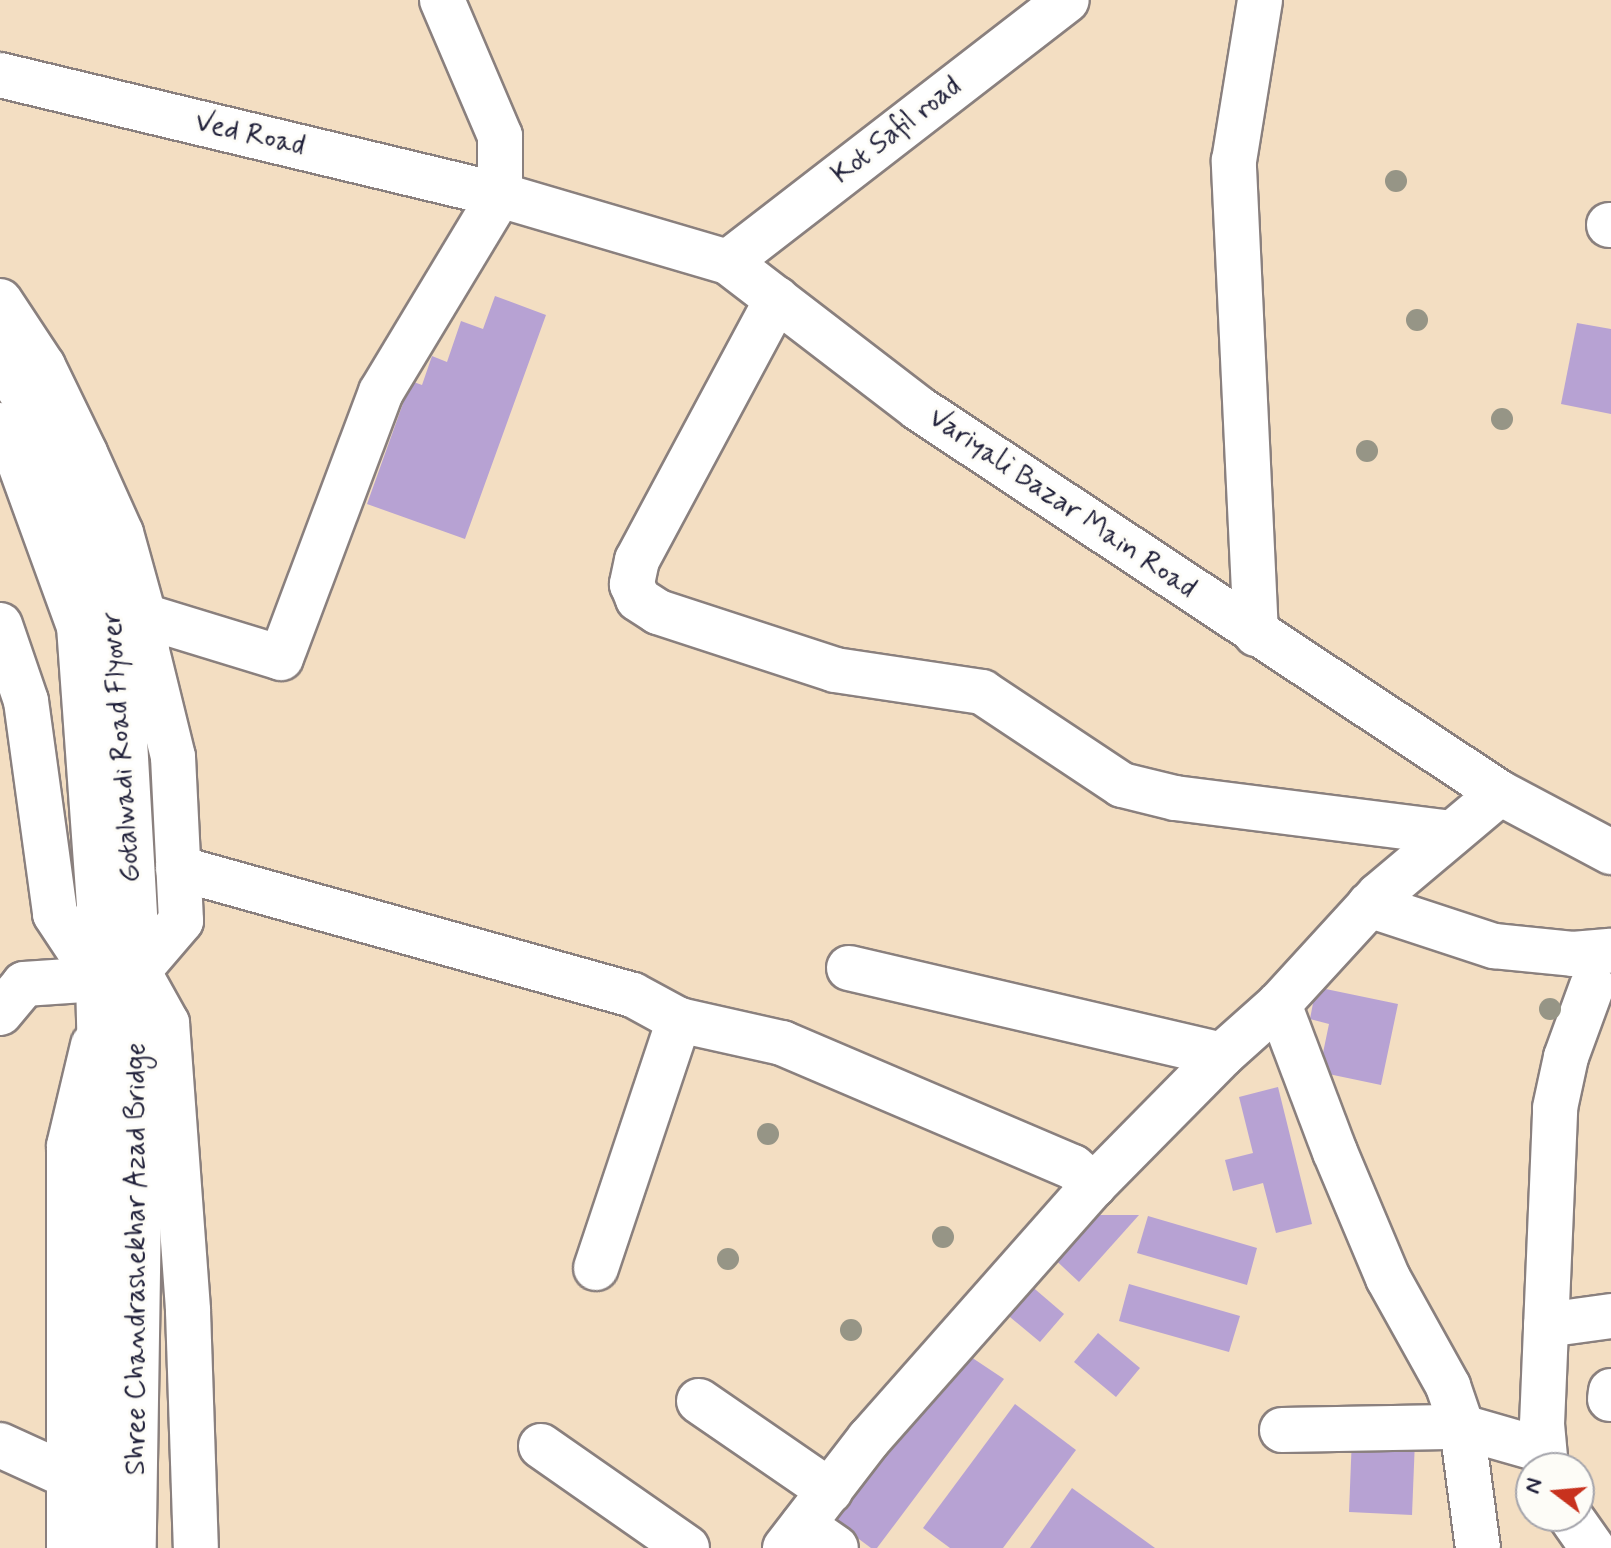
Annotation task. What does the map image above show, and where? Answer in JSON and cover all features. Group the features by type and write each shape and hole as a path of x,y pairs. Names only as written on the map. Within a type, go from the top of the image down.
{"street":[{"path":"144,616 281,658 381,392 500,195 500,136 442,0"},
{"name":"Kot Safil road","path":"728,262 1067,0"},
{"path":"1256,634 1234,161 1260,0"},
{"name":"Ved Road","path":"0,75 500,195"},
{"name":"Variyali Bazar Main Road","path":"500,195 728,262 918,408 1256,634 1500,793 1611,852"},
{"path":"777,299 637,560 632,584 638,599 658,612 835,670 982,692 1122,785 1175,798 1452,833"},
{"path":"0,301 43,366 121,533 144,616 147,651 173,757 181,921 112,989 69,1146 69,1548"},
{"name":"Gotalwadi Road Flyover","path":"0,358 54,446 118,619 117,908 112,989"},
{"name":"Gotalwadi Road Flyover","path":"0,425 13,445 79,626 117,908"},
{"path":"0,625 26,701 55,914 112,989 167,1023 188,1311 196,1548"},
{"path":"808,1540 830,1491 869,1439 1094,1185 1222,1055 1279,1004 1369,905 1500,793"},
{"path":"178,868 633,995 679,1020 813,1053 1073,1167 1094,1185"},
{"path":"1369,905 1597,977 1566,1057 1555,1108 1544,1452"},
{"path":"849,968 1222,1055"},
{"path":"0,1013 24,984 112,989"},
{"name":"Shree Chandrashekhar Azad Bridge","path":"112,989 121,1146 134,1548"},
{"name":"Shree Chandrashekhar Azad Bridge","path":"97,1548 121,1146 112,989"},
{"path":"1279,1004 1335,1152 1388,1278 1448,1386 1462,1427 1478,1548"},
{"path":"596,1268 679,1020"},
{"path":"1546,1325 1611,1316"},
{"path":"1610,1399 1611,1391"},
{"path":"699,1401 830,1491"},
{"path":"1282,1430 1462,1427 1526,1452"},
{"path":"0,1445 68,1476"},
{"path":"541,1446 687,1548"}],"building":[{"path":"495,296 546,315 465,539 367,504 411,381 422,385 432,356 447,362 461,321 483,329"},
{"path":"1577,323 1611,329 1611,414 1561,404"},
{"path":"1316,987 1398,1004 1381,1085 1319,1072 1329,1024 1310,1019"},
{"path":"1278,1087 1312,1224 1276,1233 1263,1183 1233,1191 1225,1160 1253,1153 1239,1097"},
{"path":"1087,1215 1139,1215 1079,1282 1047,1252"},
{"path":"1148,1216 1257,1248 1247,1285 1137,1253"},
{"path":"1022,1278 1064,1314 1040,1342 998,1307"},
{"path":"1129,1284 1240,1316 1229,1352 1119,1321"},
{"path":"1098,1333 1140,1368 1116,1397 1074,1362"},
{"path":"959,1349 1004,1379 877,1548 871,1548 824,1513"},
{"path":"1015,1404 1076,1450 1003,1548 950,1548 923,1528"},
{"path":"1352,1437 1415,1440 1412,1515 1349,1512"},
{"path":"1072,1488 1155,1548 1030,1548"}]}
